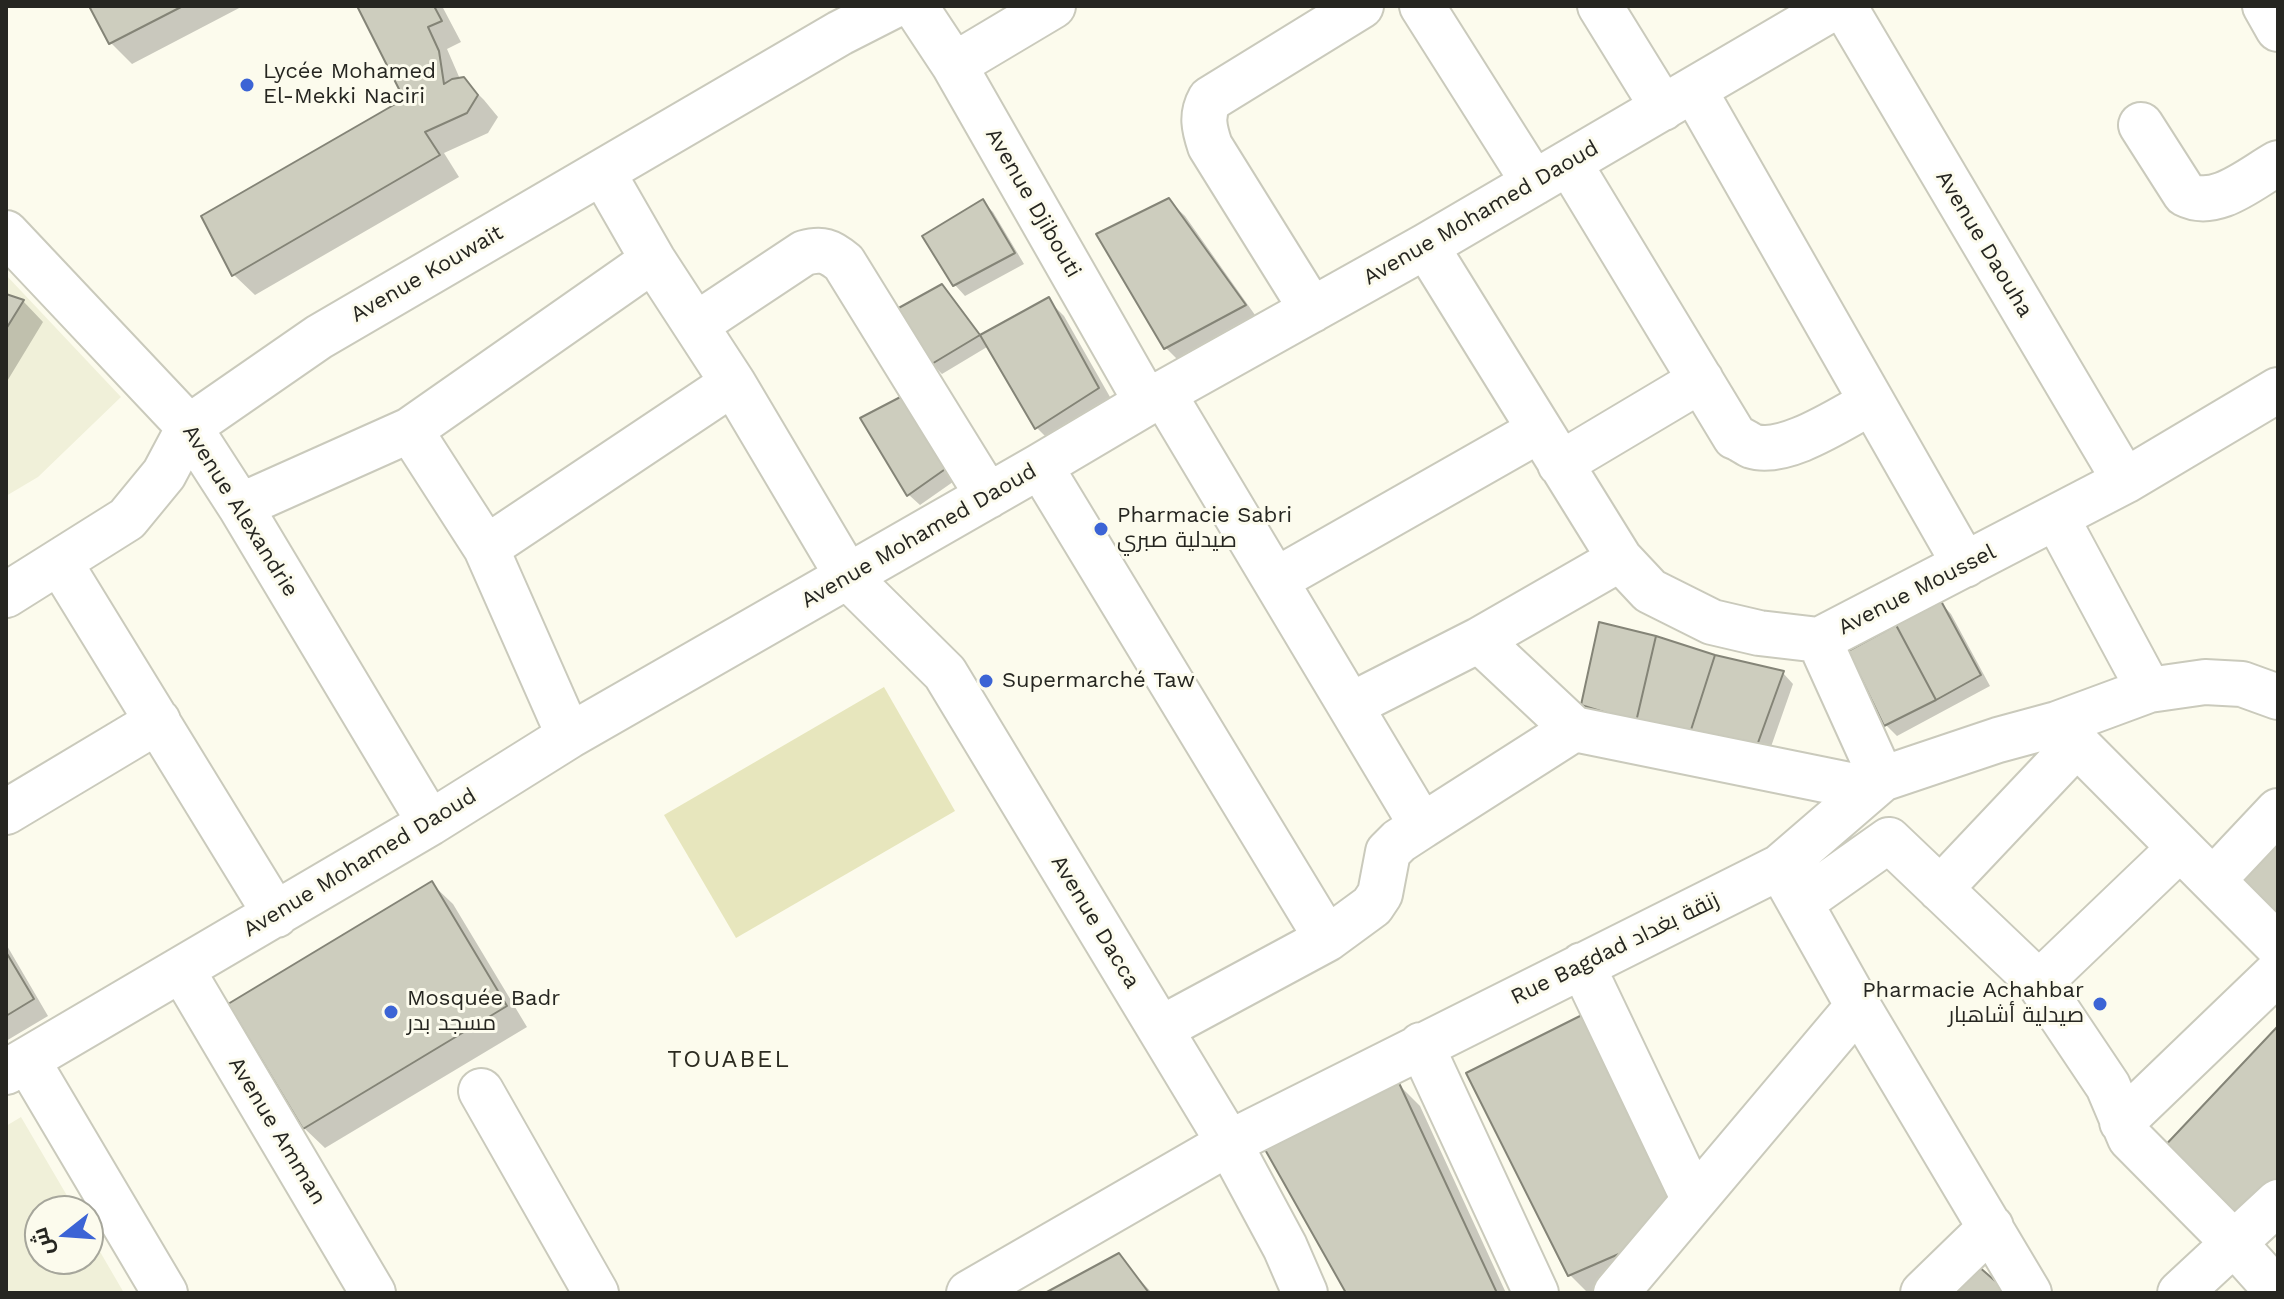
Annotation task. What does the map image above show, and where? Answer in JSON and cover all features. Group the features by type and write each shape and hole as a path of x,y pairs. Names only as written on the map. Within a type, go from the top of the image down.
{"street":[{"name":"Avenue Kouwait","path":"6,595 127,519 164,474 189,427 319,337 840,33 893,6"},
{"name":"Avenue Djibouti","path":"915,6 954,65 1155,398 1276,580 1422,826"},
{"path":"954,65 1053,6"},
{"path":"1312,310 1210,146 1204,128 1204,110 1210,99 1361,6"},
{"path":"1422,6 1552,173 1701,380 1735,437 1754,447 1793,443 1872,402"},
{"path":"1600,6 1679,99 1872,402 1965,565"},
{"name":"Avenue Mohamed Daoud","path":"17,1066 430,823 569,736 1155,398 1426,246 1836,6"},
{"name":"Avenue Daouha","path":"1844,6 2125,481"},
{"path":"2265,6 2278,29"},
{"path":"2141,125 2185,194 2196,200 2217,198 2278,163"},
{"name":"Avenue Dacca","path":"603,173 848,577 945,673 1229,1143 1285,1247 1305,1293"},
{"name":"Avenue Alexandrie","path":"6,233 189,427 240,506 430,823"},
{"name":"Avenue Moussel","path":"1426,246 1620,559 1650,591 1712,622 1759,633 1819,640 2125,481 2278,392"},
{"path":"697,324 804,253 830,251 844,263 988,496"},
{"path":"240,506 410,430 653,260"},
{"path":"1276,580 1549,447 1701,380"},
{"path":"486,548 733,383"},
{"path":"410,430 486,548 569,736"},
{"path":"1040,466 1327,939"},
{"path":"2056,517 2149,690"},
{"path":"1351,705 1479,640 1620,559"},
{"path":"60,563 276,915"},
{"path":"1479,640 1574,729 1876,784"},
{"path":"1819,640 1876,784"},
{"name":"Rue Bagdad زنقة بغداد","path":"969,1293 1229,1143 1421,1045 1582,965 1790,885 1876,784 1960,752 2067,734 2149,690 2205,682 2242,684 2278,697"},
{"path":"6,812 158,721"},
{"path":"1160,1029 1327,939 1372,906 1380,894 1388,852 1399,841 1574,729"},
{"path":"1940,889 2067,734 2278,946"},
{"path":"2213,880 2278,811"},
{"path":"2029,1293 1858,1006 1790,885 1889,840 2039,983 2089,1054 2108,1086 2122,1122 2140,1150 2234,1243 2278,1292"},
{"path":"2039,983 2180,848"},
{"path":"1582,965 1694,1200"},
{"name":"Avenue Amman","path":"182,970 373,1293"},
{"path":"2122,1122 2278,972"},
{"path":"1616,1293 1858,1006"},
{"path":"1421,1045 1536,1293"},
{"path":"17,1066 165,1293"},
{"path":"481,1091 596,1293"},
{"path":"2180,1293 2278,1202"},
{"path":"1923,1293 1991,1227"}],"shaded area":[{"path":"6,275 121,397 38,477 6,496"},
{"path":"21,1117 67,1195 24,1195 24,1275 104,1275 104,1259 124,1293 6,1293 6,1126"}],"green space":[{"path":"884,687 955,811 736,938 664,815"}],"building":[{"path":"89,6 183,6 109,44"},
{"path":"357,6 434,6 442,21 428,27 439,51 444,84 464,77 478,95 467,113 425,132 440,155 232,276 201,216 404,99"},
{"path":"1169,198 1246,305 1164,349 1096,234"},
{"path":"983,199 1015,253 953,286 922,236"},
{"path":"942,284 980,335 930,365 895,310"},
{"path":"6,294 24,300 6,329"},
{"path":"1049,297 1099,388 1035,429 980,335"},
{"path":"910,392 951,465 907,496 860,418"},
{"path":"1941,601 1981,675 1936,700 1896,625"},
{"path":"1599,622 1656,636 1636,722 1581,705"},
{"path":"1896,625 1936,700 1884,726 1848,651"},
{"path":"1656,636 1715,655 1690,733 1636,722"},
{"path":"1715,655 1784,671 1755,751 1690,733"},
{"path":"2278,829 2278,935 2224,881"},
{"path":"432,881 507,1006 303,1129 228,1004"},
{"path":"6,952 34,999 6,1016"},
{"path":"1590,1011 1678,1199 1635,1247 1568,1276 1466,1073"},
{"path":"2278,1026 2278,1190 2240,1231 2159,1152"},
{"path":"1399,1083 1497,1293 1346,1293 1263,1146"},
{"path":"1119,1253 1149,1293 1045,1293"},
{"path":"1978,1266 2009,1293 1947,1293"}],"place":[{"name":"Lycée Mohamed El-Mekki Naciri","path":"247,85"},
{"name":"Pharmacie Sabri صيدلية صبري","path":"1101,529"},
{"name":"Supermarché Taw","path":"986,681"},
{"name":"Pharmacie Achahbar صيدلية أشاهبار","path":"2100,1004"},
{"name":"Mosquée Badr مسجد بدر","path":"391,1012"}],"district":[{"name":"TOUABEL","path":"729,1060"}]}
